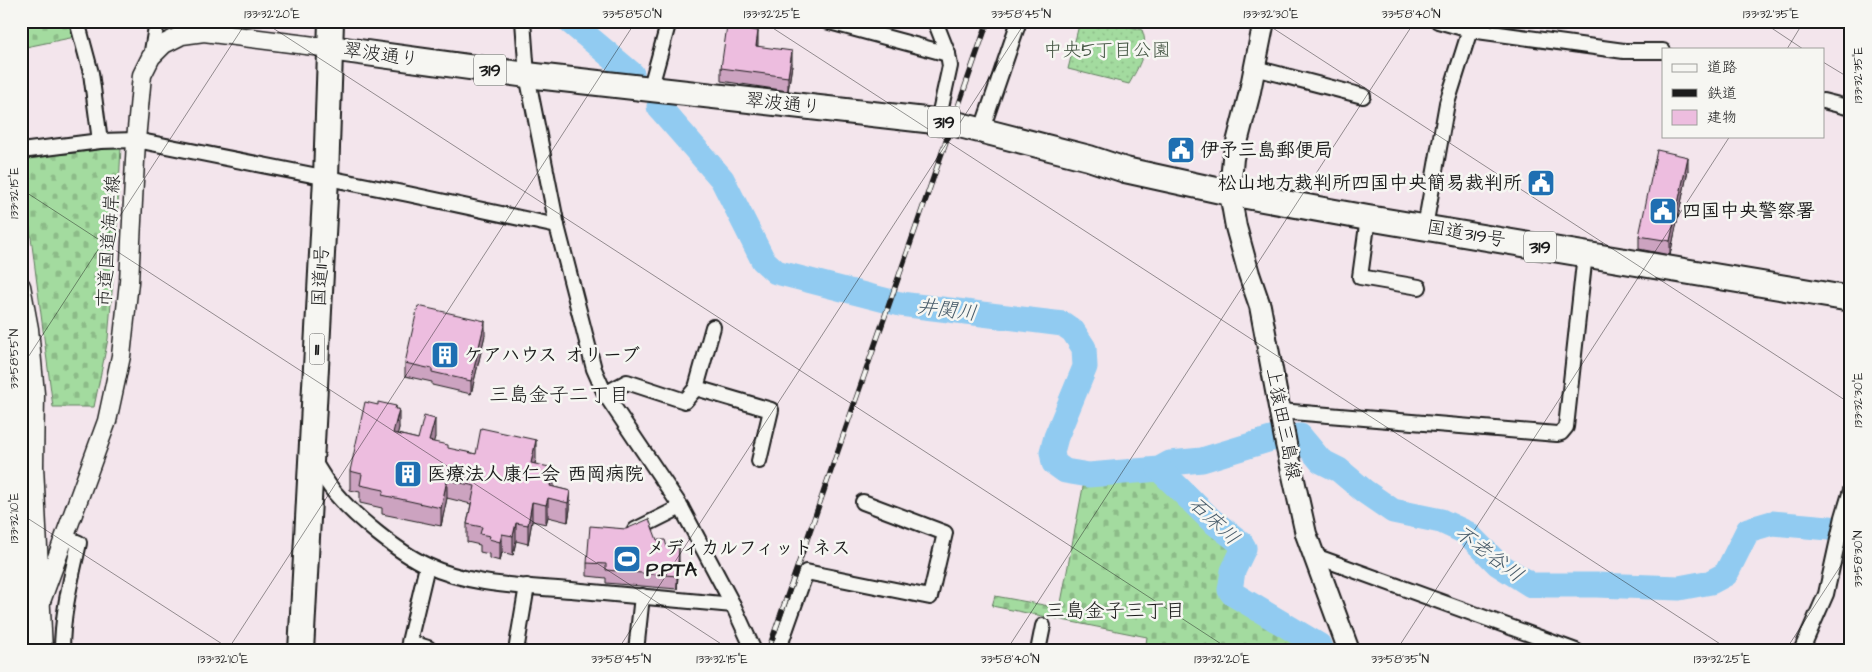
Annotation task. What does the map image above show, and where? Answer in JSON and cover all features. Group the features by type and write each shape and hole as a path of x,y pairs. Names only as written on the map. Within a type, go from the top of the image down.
{"highway":[{"name":"国道11号","path":"301,651 326,178 331,21"},
{"name":"翠波通り","path":"330,48 650,90 938,121 982,130 1089,158 1125,170 1230,193"},
{"name":"国道319号","path":"1230,193 1851,299"}],"main road":[{"name":"上猿田三島線","path":"1264,21 1249,96 1233,158 1230,193 1236,226 1260,306 1283,428 1306,534 1349,651"}],"street":[{"path":"77,21 91,73 100,141"},
{"path":"151,57 157,21"},
{"path":"524,21 527,75 557,226 594,369 605,394 681,507 733,605 754,651"},
{"path":"650,90 669,21"},
{"path":"826,21 948,54"},
{"path":"935,21 948,54 950,66 938,121"},
{"path":"982,130 1019,21"},
{"path":"1438,21 1470,30 1624,51 1662,51"},
{"path":"1425,227 1447,103 1470,30"},
{"name":"市道国道海岸線","path":"26,651 40,604 107,421 121,356 129,282 136,140 142,75 151,57 164,44 182,35 204,32 330,48"},
{"path":"1255,68 1363,96"},
{"path":"1824,102 1851,108"},
{"path":"21,152 100,141 136,140 557,226"},
{"path":"1368,218 1360,277 1419,287"},
{"path":"1283,428 1561,433 1566,427 1585,254"},
{"path":"21,286 29,329 35,394 28,467 29,518 26,651"},
{"path":"605,394 627,382 685,401 696,388 713,327"},
{"path":"696,388 772,410 759,461"},
{"path":"312,458 334,492 354,513 405,554 427,566 473,580 733,605"},
{"path":"1802,651 1826,594 1851,490"},
{"path":"778,651 806,572 930,597 945,533 863,502"},
{"path":"626,534 681,507"},
{"path":"29,518 44,528 59,530 71,521"},
{"path":"29,518 40,604"},
{"path":"62,651 62,633 67,598 79,543 65,538"},
{"path":"1315,556 1576,651"},
{"path":"427,566 409,642 428,648 428,651"},
{"path":"516,651 527,586"},
{"path":"636,651 642,596"},
{"name":"市道国道海岸線","path":"40,604 43,651"},
{"path":"1038,651 1044,626"}],"green space":[{"path":"21,21 71,21 75,37 21,48"},
{"name":"中央5丁目公園","path":"1080,21 1108,21 1142,30 1145,44 1144,51 1129,84 1068,69"},
{"path":"121,147 116,244 108,339 94,407 53,407 21,160"},
{"path":"1159,476 1193,509 1234,540 1237,547 1225,588 1229,601 1315,651 1145,651 1147,637 992,606 995,596 1060,608 1084,482"}],"building":[{"path":"727,26 758,31 756,46 792,51 788,77 721,68"},
{"name":"四国中央警察署","path":"1657,150 1688,157 1670,241 1639,236"},
{"name":"ケアハウス オリーブ","path":"418,306 485,321 471,381 432,372 432,369 405,363"},
{"path":"365,402 378,405 378,402 396,406 395,409 399,409 393,433 418,439 424,416 435,419 429,441 448,445 448,448 476,454 481,428 536,440 531,463 554,468 550,486 570,491 568,503 548,498 546,505 532,502 528,525 516,523 513,536 502,534 500,542 489,539 490,536 480,534 482,527 467,524 475,486 447,480 441,508 382,495 384,490 360,485 362,474 350,471"},
{"name":"メディカルフィットネス P.PTA","path":"649,519 657,540 665,540 667,547 679,548 677,576 606,570 606,564 587,563 590,526 626,529"}],"waterway":[{"name":"井関川","path":"569,21 632,74"},
{"name":"不老谷川","path":"659,107 722,179 763,260 776,272 900,304 1063,324 1073,331 1084,348 1085,367 1056,437 1052,452 1054,463 1065,471 1089,475 1159,469 1170,463 1202,460 1271,439 1300,436 1321,461 1339,470 1364,491 1393,511 1441,521 1467,533 1498,564 1531,585 1679,588 1711,582 1726,574 1748,530 1772,523 1851,530"},
{"name":"石床川","path":"1159,469 1211,520 1241,543 1244,548 1233,571 1230,590 1233,594 1320,646 1322,651"}],"railway":[{"path":"768,651 988,21"}],"place":[{"name":"伊予三島郵便局","path":"1181,150"},
{"name":"松山地方裁判所四国中央簡易裁判所","path":"1541,183"},
{"name":"四国中央警察署","path":"1663,211"},
{"name":"ケアハウス オリーブ","path":"445,355"},
{"name":"医療法人康仁会 西岡病院","path":"408,474"},
{"name":"メディカルフィットネス P.PTA","path":"627,559"}],"district":[{"name":"三島金子二丁目","path":"559,395"},
{"name":"三島金子三丁目","path":"1115,611"}]}
